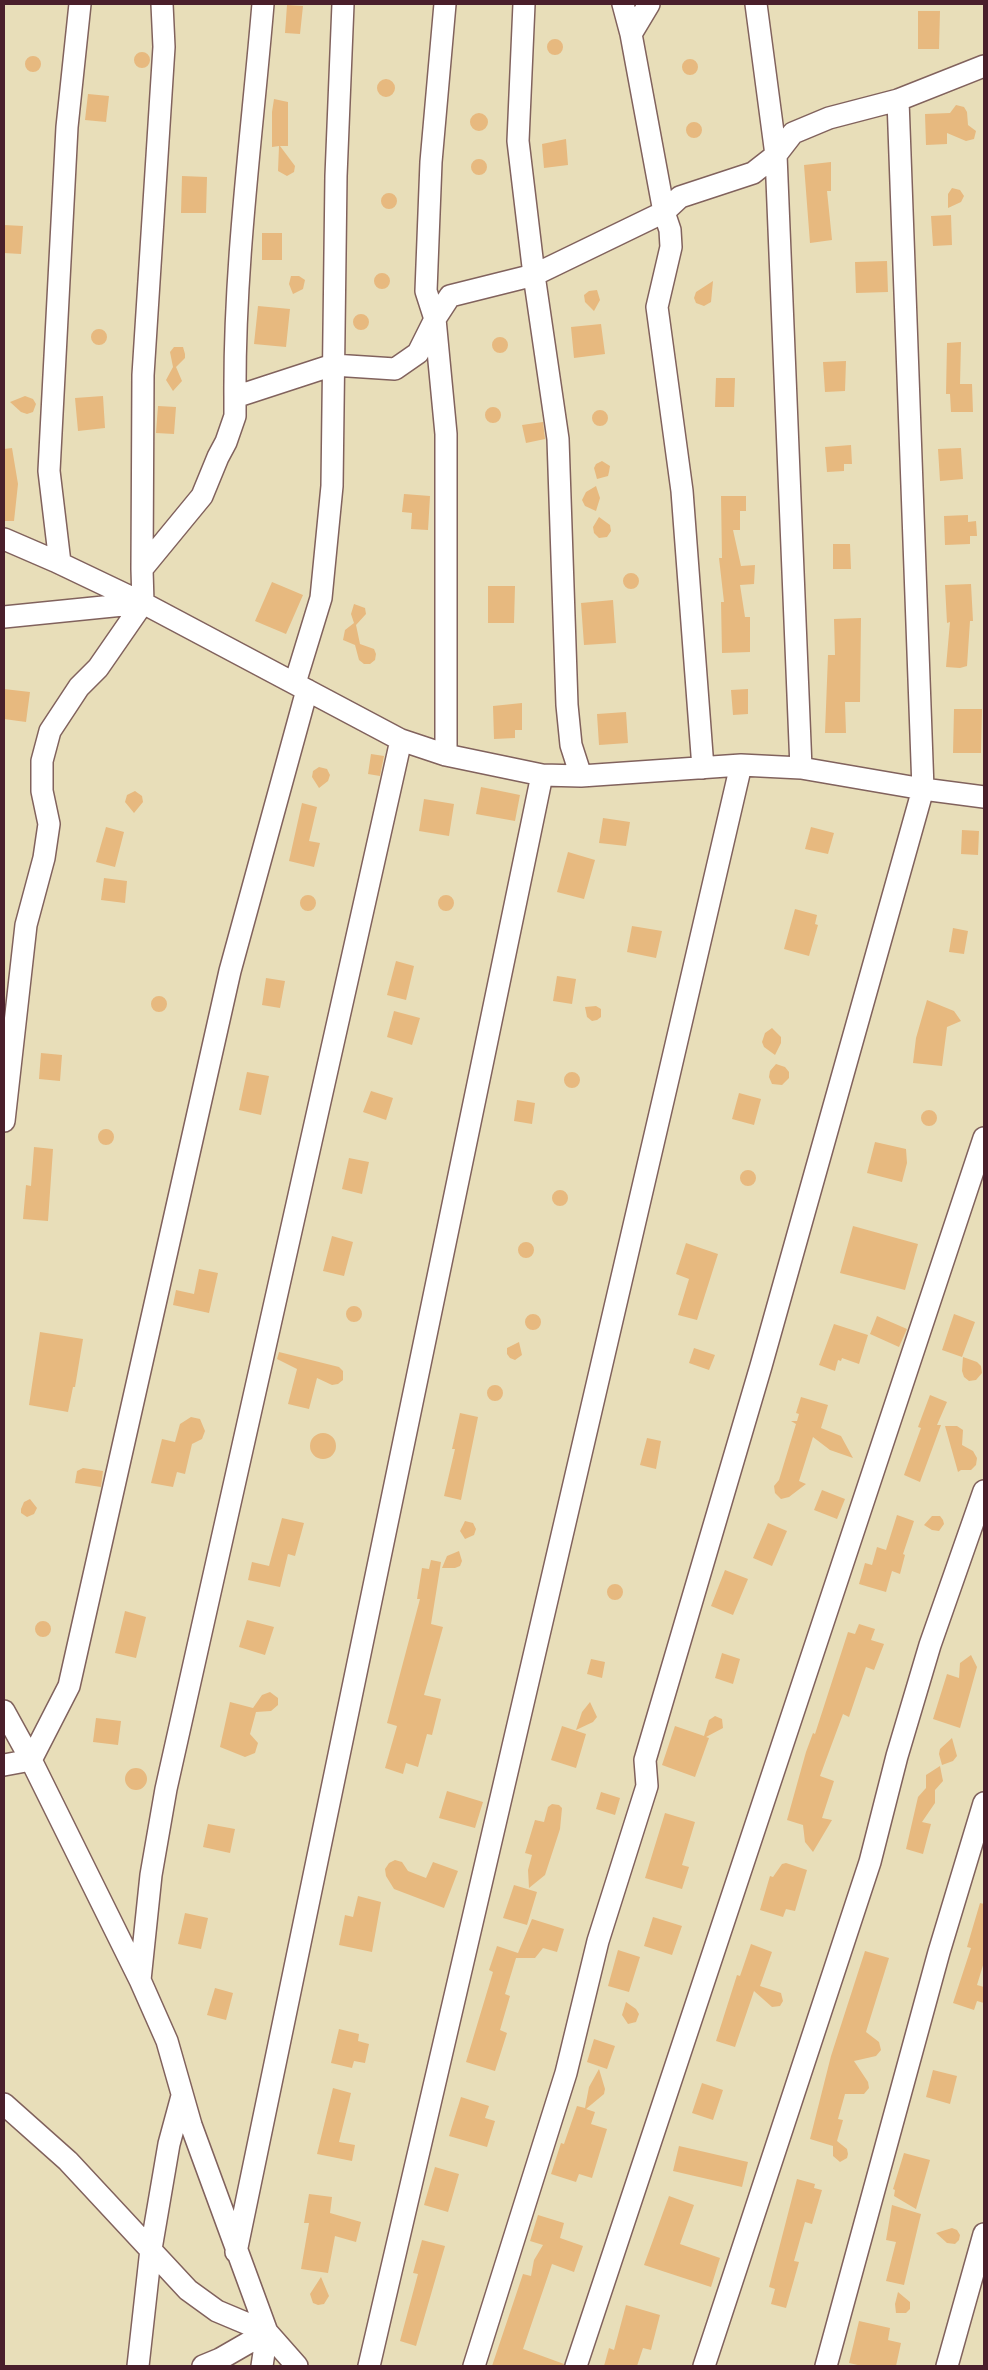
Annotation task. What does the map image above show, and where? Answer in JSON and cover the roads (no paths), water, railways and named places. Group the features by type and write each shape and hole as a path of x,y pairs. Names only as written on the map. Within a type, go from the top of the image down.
{"street":[{"path":"60,563 49,471 67,127 80,4"},
{"path":"4,1121 26,925 44,858 49,824 42,791 42,761 50,731 79,687 98,668 143,603 143,375 164,46 162,4"},
{"path":"142,568 202,496 226,442 235,416 234,356 241,234 263,4"},
{"path":"31,1760 69,1686 230,972 301,687 321,598 332,486 336,176 342,4"},
{"path":"444,4 430,162 426,291 435,319 446,434 446,755"},
{"path":"524,4 518,141 534,275 558,439 565,612 566,705 571,745 581,776"},
{"path":"623,4 631,34 664,212 670,230 671,247 657,307 682,491 703,768"},
{"path":"631,34 649,4"},
{"path":"756,4 776,155 801,768"},
{"path":"235,397 333,365 395,369 418,353 435,319 450,296 534,275 664,212 680,197 753,172 776,155 793,133 829,118 898,100 984,66"},
{"path":"474,2366 566,2073 598,1941 647,1786 645,1760 762,1366 923,789 898,100"},
{"path":"4,539 60,563 143,603 401,740 446,755 542,775 581,776 740,765 801,768 923,789 984,797"},
{"path":"4,617 143,603"},
{"path":"140,1980 151,1875 166,1789 401,740"},
{"path":"369,2366 740,765"},
{"path":"236,2252 542,775"},
{"path":"576,2366 984,1138"},
{"path":"704,2366 870,1862 930,1645 984,1491"},
{"path":"4,1711 31,1760 140,1980 167,2041 190,2125 267,2332 297,2366"},
{"path":"4,1764 31,1760"},
{"path":"826,2366 937,1962 984,1803"},
{"path":"138,2366 151,2249 169,2144 182,2095"},
{"path":"4,2104 68,2160 188,2290 217,2311 267,2332"},
{"path":"947,2366 984,2234"},
{"path":"203,2366 220,2359 267,2332"},
{"path":"262,2366 267,2332"}]}
